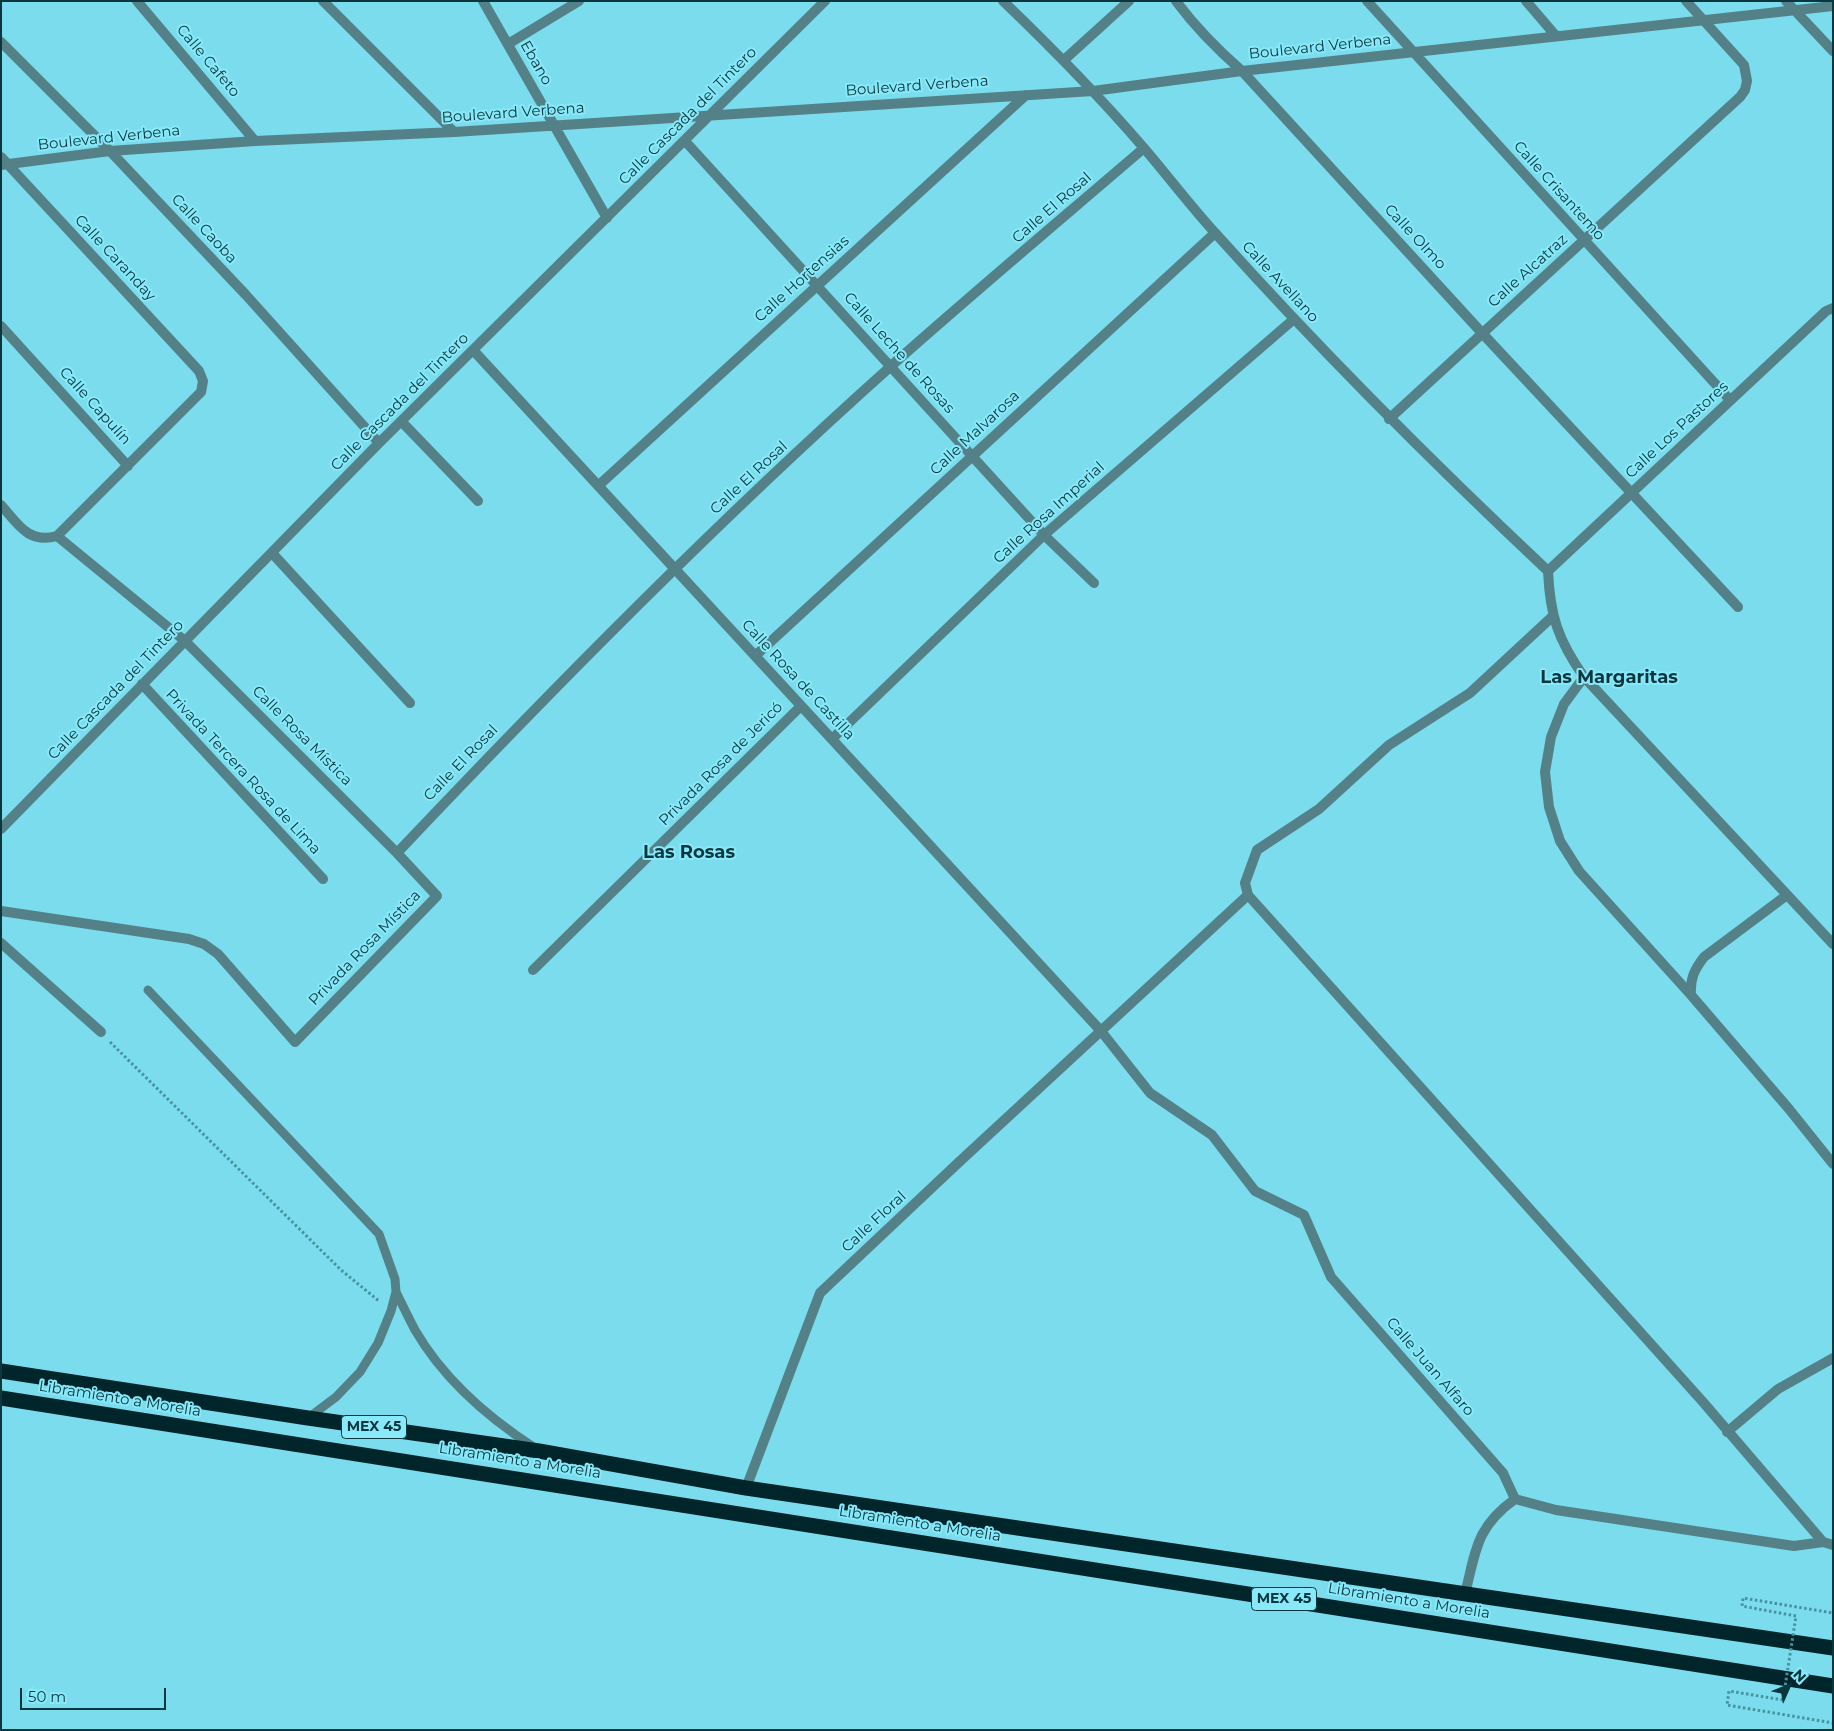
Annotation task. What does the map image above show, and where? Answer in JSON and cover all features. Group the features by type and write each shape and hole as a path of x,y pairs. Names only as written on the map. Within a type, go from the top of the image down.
{"highway":[{"name":"Libramiento a Morelia","path":"1,1371 539,1451 746,1488 1833,1648"},
{"name":"Libramiento a Morelia","path":"1,1398 1833,1686"}],"street":[{"path":"323,1 454,132"},
{"name":"Ebano","path":"483,1 606,218"},
{"path":"508,44 579,1"},
{"name":"Calle Cascada del Tintero","path":"1,828 379,443 826,1"},
{"name":"Calle Avellano","path":"1003,1 1093,91 1144,148 1215,233 1389,419 1548,571"},
{"path":"1064,60 1129,1"},
{"name":"Calle Olmo","path":"1176,1 1197,28 1242,71 1482,333 1738,607"},
{"name":"Calle Crisantemo","path":"1366,1 1730,400"},
{"path":"1526,1 1556,36"},
{"path":"1686,1 1703,20"},
{"path":"1786,1 1833,51"},
{"name":"Calle Cafeto","path":"143,4 255,141"},
{"name":"Boulevard Verbena","path":"3,162 110,151 255,141 454,132 711,114 1093,91 1242,71 1833,6"},
{"name":"Calle Alcatraz","path":"1389,419 1740,97 1745,90 1744,65 1703,20"},
{"name":"Calle Caoba","path":"1,42 110,151 246,295 379,443"},
{"name":"Calle Hortensias","path":"598,486 1026,95"},
{"name":"Calle Leche de Rosas","path":"685,141 1044,535 1094,583"},
{"name":"Calle El Rosal","path":"397,853 580,662 782,467 891,367 1144,148"},
{"name":"Calle Caranday","path":"3,162 199,371 203,381 201,392 128,466"},
{"name":"Calle Malvarosa","path":"755,656 1215,233"},
{"name":"Calle Los Pastores","path":"1548,571 1829,309"},
{"name":"Calle Rosa Imperial","path":"832,739 1044,535 1294,319"},
{"name":"Calle Capulín","path":"1,326 128,466 57,536"},
{"name":"Calle Rosa de Castilla","path":"473,350 1101,1031"},
{"path":"401,421 478,501"},
{"path":"1,505 24,531 34,537 46,539 57,536 185,641"},
{"path":"272,553 410,704"},
{"path":"1548,571 1549,594 1560,638 1584,677 1833,944"},
{"path":"1553,616 1470,693 1388,746 1319,809 1257,850 1245,883 1248,895 1828,1544"},
{"name":"Calle Rosa Mística","path":"185,641 397,853"},
{"path":"1584,677 1564,704 1551,737 1545,772 1548,807 1560,841 1579,871 1691,995 1789,1109 1833,1164"},
{"name":"Privada Tercera Rosa de Lima","path":"142,684 323,879"},
{"name":"Privada Rosa de Jericó","path":"533,970 801,706"},
{"name":"Privada Rosa Mística","path":"1,911 189,939 204,944 218,954 295,1042 437,896 397,853"},
{"name":"Calle Floral","path":"746,1488 820,1293 1248,895"},
{"path":"1691,995 1690,980 1695,968 1704,957 1787,895"},
{"path":"1,943 101,1032"},
{"name":"Calle Juan Alfaro","path":"1101,1031 1150,1092 1212,1135 1255,1191 1304,1215 1331,1277 1503,1473 1515,1499"},
{"path":"1727,1432 1778,1389 1833,1358"},
{"path":"1465,1594 1477,1543 1486,1525 1499,1510 1515,1499 1556,1510 1794,1546 1828,1544"}],"lane":[{"path":"148,990 379,1234 395,1279 396,1292 391,1311 378,1343 360,1372 336,1398 308,1418"},
{"path":"396,1292 416,1331 440,1366 470,1398 502,1427 539,1451"}],"path":[{"path":"101,1032 341,1270 391,1311"},
{"path":"1833,1613 1743,1598 1742,1606 1796,1616 1783,1700 1729,1691 1727,1705 1833,1723"}],"district":[{"name":"Las Margaritas","path":"1609,678"},
{"name":"Las Rosas","path":"689,853"}]}
